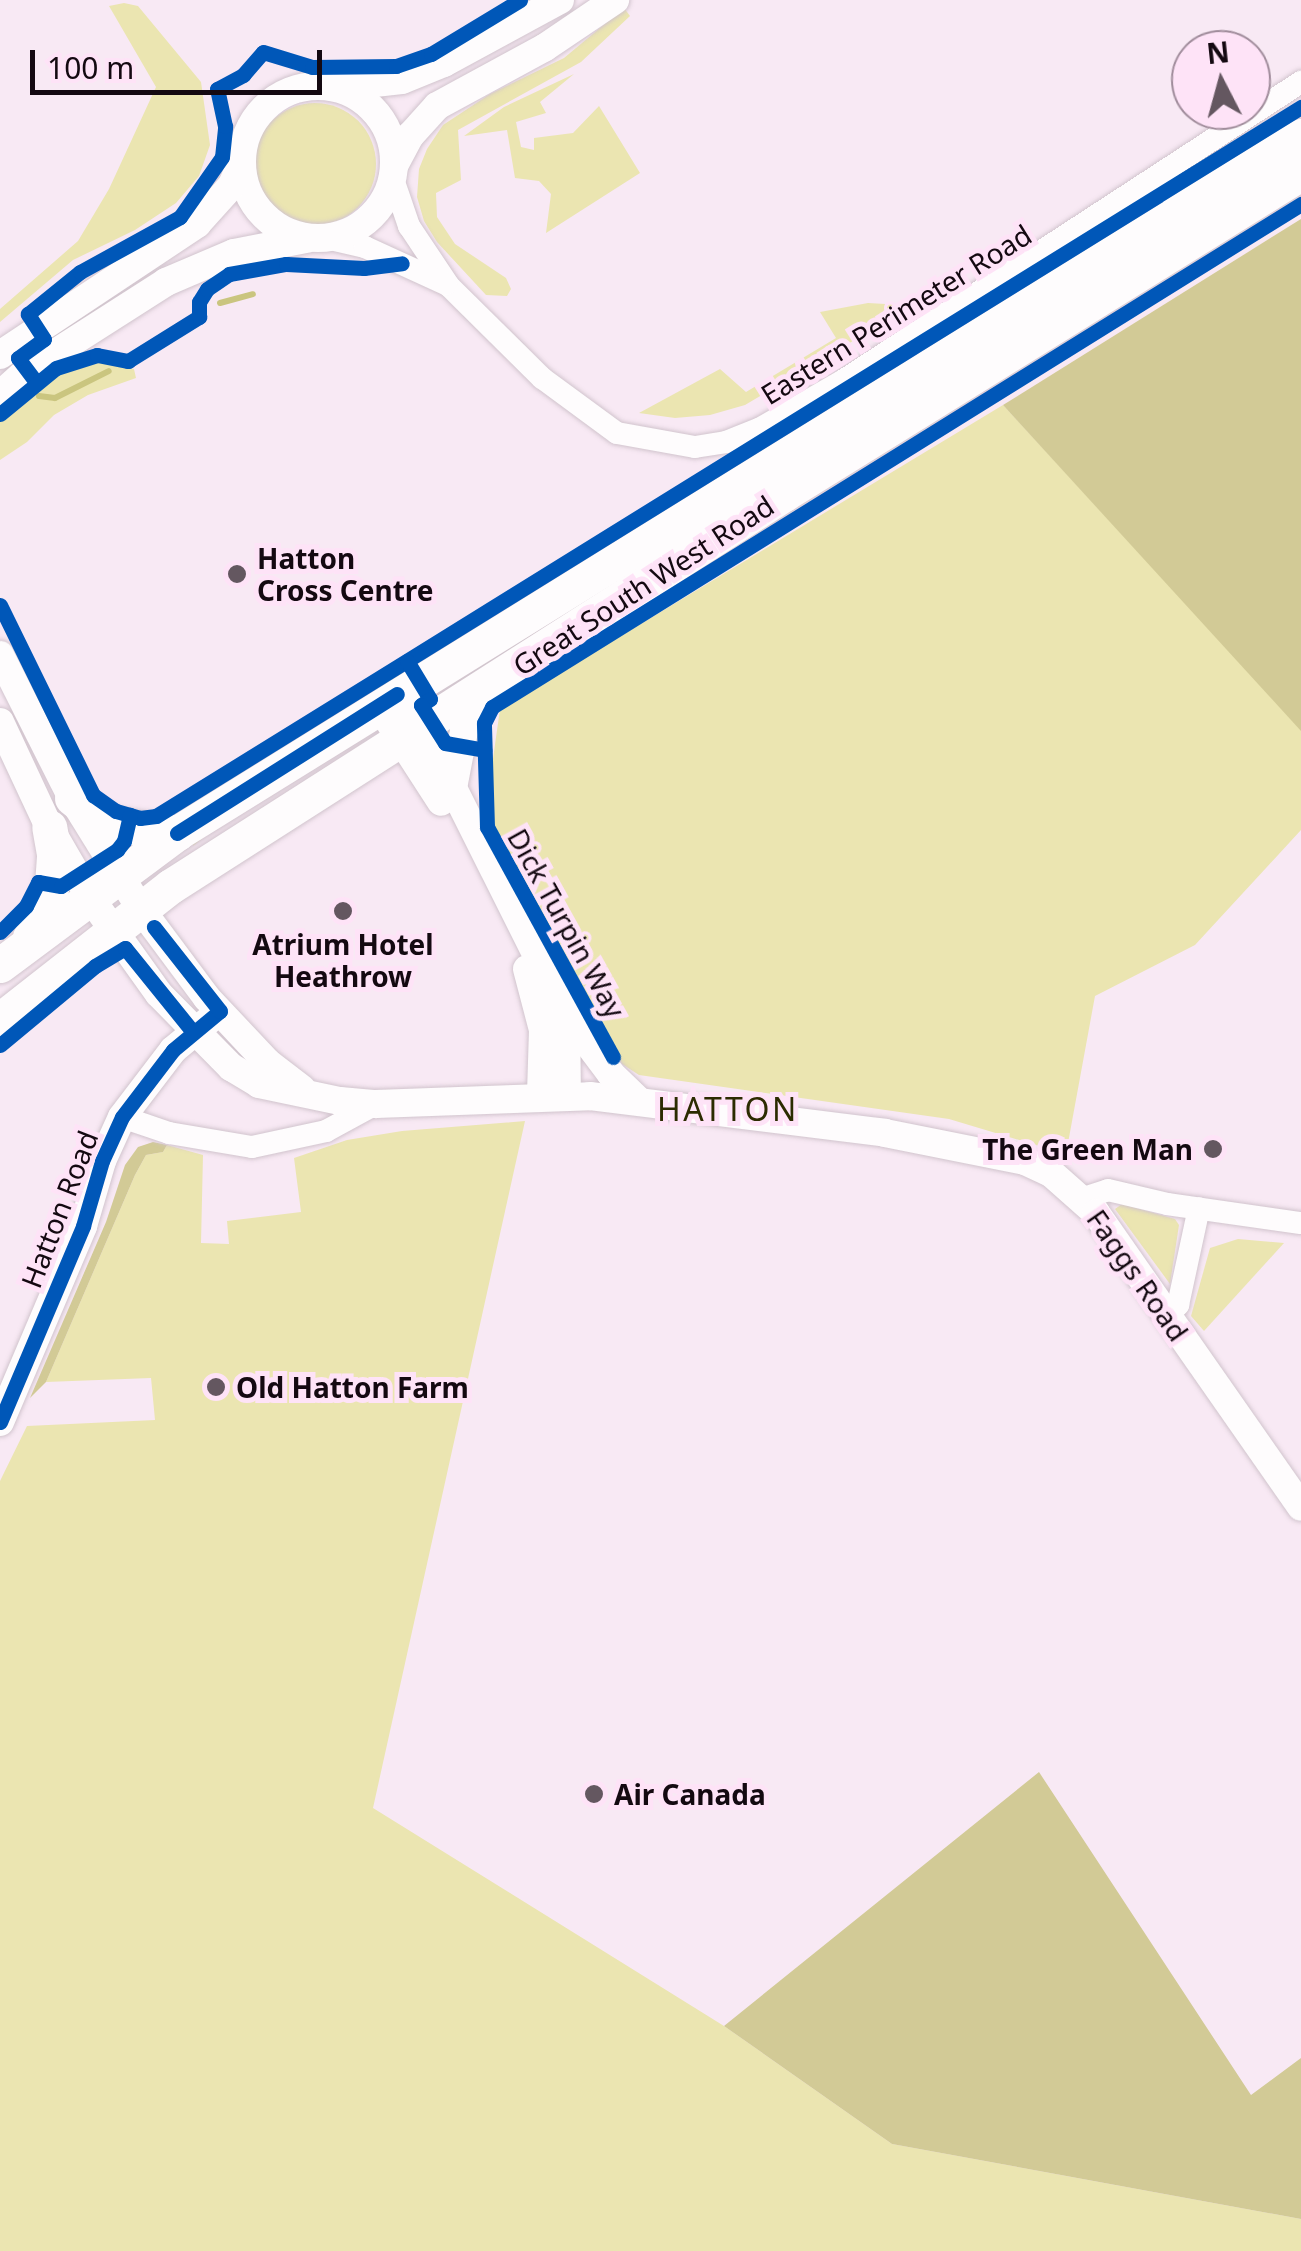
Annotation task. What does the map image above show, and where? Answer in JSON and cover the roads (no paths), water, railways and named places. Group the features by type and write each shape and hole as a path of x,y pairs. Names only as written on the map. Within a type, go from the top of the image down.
{"highway":[{"name":"Great South West Road","path":"11,955 83,886 112,866 177,833 1301,136"},
{"name":"Great South West Road","path":"0,1020 112,930 147,917 417,740 492,683 768,504 1301,173"},
{"path":"72,798 98,818 114,824 177,833"},
{"path":"11,955 42,917 50,894 54,854 50,826"}],"street":[{"path":"0,355 198,224 232,185 250,128 274,100 292,90 402,80 444,63 560,0"},
{"path":"0,395 27,371 126,304 200,266 270,242 319,238 362,224 379,209 410,136 437,106 544,48 614,0"},
{"name":"Eastern Perimeter Road","path":"394,172 410,226 450,286 542,378 617,433 666,445 726,442 760,429 844,380 1301,82"},
{"path":"327,86 347,91 376,112 393,146 394,172"},
{"path":"242,162 248,193 265,217 292,234 319,238"},
{"name":"Eastern Perimeter Road","path":"319,238 378,252 450,286"},
{"name":"Faggs Road","path":"0,655 72,798 147,917 220,1012 276,1070 311,1094"},
{"path":"454,788 464,732 492,683"},
{"path":"388,700 417,740"},
{"name":"Faggs Road","path":"0,722 50,826 112,930 194,1032 231,1067 259,1084 376,1104 554,1095 639,1101 994,1152 1051,1173 1084,1198 1301,1508"},
{"name":"Dick Turpin Way","path":"417,740 454,788 566,1014 610,1074 639,1101"},
{"name":"Dick Turpin Way","path":"417,740 536,988 554,1095"},
{"name":"Hatton Road","path":"0,1422 83,1226 102,1161 122,1118 173,1050 220,1012"},
{"path":"554,1095 566,1014"},
{"path":"122,1118 169,1133 252,1147 287,1143 326,1131 376,1104"},
{"path":"1084,1198 1108,1190 1301,1223"},
{"path":"1167,1316 1178,1304 1199,1208"}],"waterway":[{"path":"220,303 253,294"},
{"path":"39,396 55,398 109,371"}],"place":[{"name":"Hatton Cross Centre","path":"237,574"},
{"name":"Atrium Hotel Heathrow","path":"343,911"},
{"name":"The Green Man","path":"1213,1149"},
{"name":"Old Hatton Farm","path":"216,1387"},
{"name":"Air Canada","path":"594,1794"}],"district":[{"name":"HATTON","path":"728,1109"}]}
